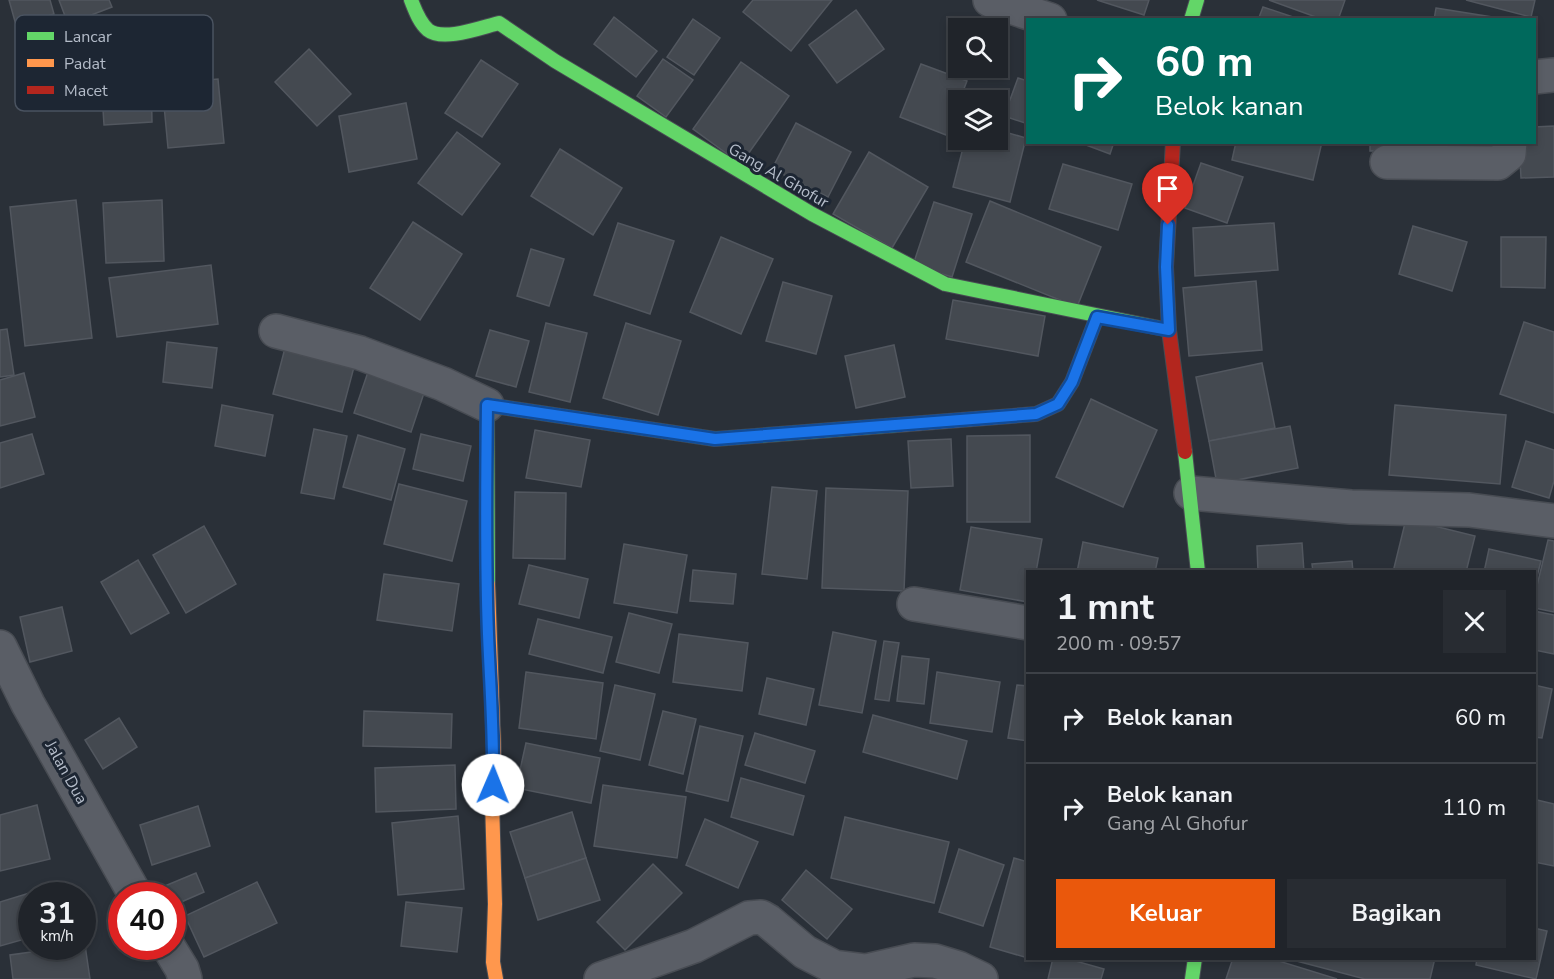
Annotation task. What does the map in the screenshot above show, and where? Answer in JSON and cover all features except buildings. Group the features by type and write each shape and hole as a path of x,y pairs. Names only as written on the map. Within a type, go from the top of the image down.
{"street":[{"name":"Gang Al Ghofur","path":"411,0 419,18 431,32 442,35 499,23 555,61 812,214 945,284 1169,330"},
{"path":"990,0 1044,18"},
{"path":"1192,18 1197,0"},
{"path":"1536,77 1554,75"},
{"path":"1173,144 1166,267 1169,330 1191,493 1198,570"},
{"path":"1387,162 1498,163 1509,154 1510,144"},
{"path":"276,332 360,353 443,384 487,405 715,439 1036,414 1058,404 1072,382 1097,317"},
{"path":"487,405 487,570 494,753 493,962 496,979"},
{"path":"1191,493 1351,507 1469,510 1554,521"},
{"path":"914,604 1026,623"},
{"name":"Jalan Dua","path":"0,647 28,704 128,882"},
{"path":"601,979 694,946 748,918 761,917 806,952 834,967 866,970 914,960 935,961 958,968 981,979"},
{"path":"177,960 185,979"},
{"path":"1192,979 1195,960"}],"traffic: fast":[{"path":"411,0 422,23 428,30 435,33 453,34 499,23 555,61 812,214 945,284 1169,330"},
{"path":"1192,18 1197,0"},
{"path":"488,584 487,405 715,439 897,425"},
{"path":"1185,452 1198,570"},
{"path":"1192,979 1195,960"}],"traffic: slow":[{"path":"897,425 1036,414 1058,404 1072,382 1097,317"},
{"path":"488,584 494,753 493,962 496,979"}],"traffic: jam":[{"path":"1173,144 1166,267 1169,330 1185,452"}],"route":[{"path":"493,785 492,689 488,636 487,405 715,439 1036,414 1058,404 1072,382 1097,317 1169,330 1166,267 1168,225"}]}
